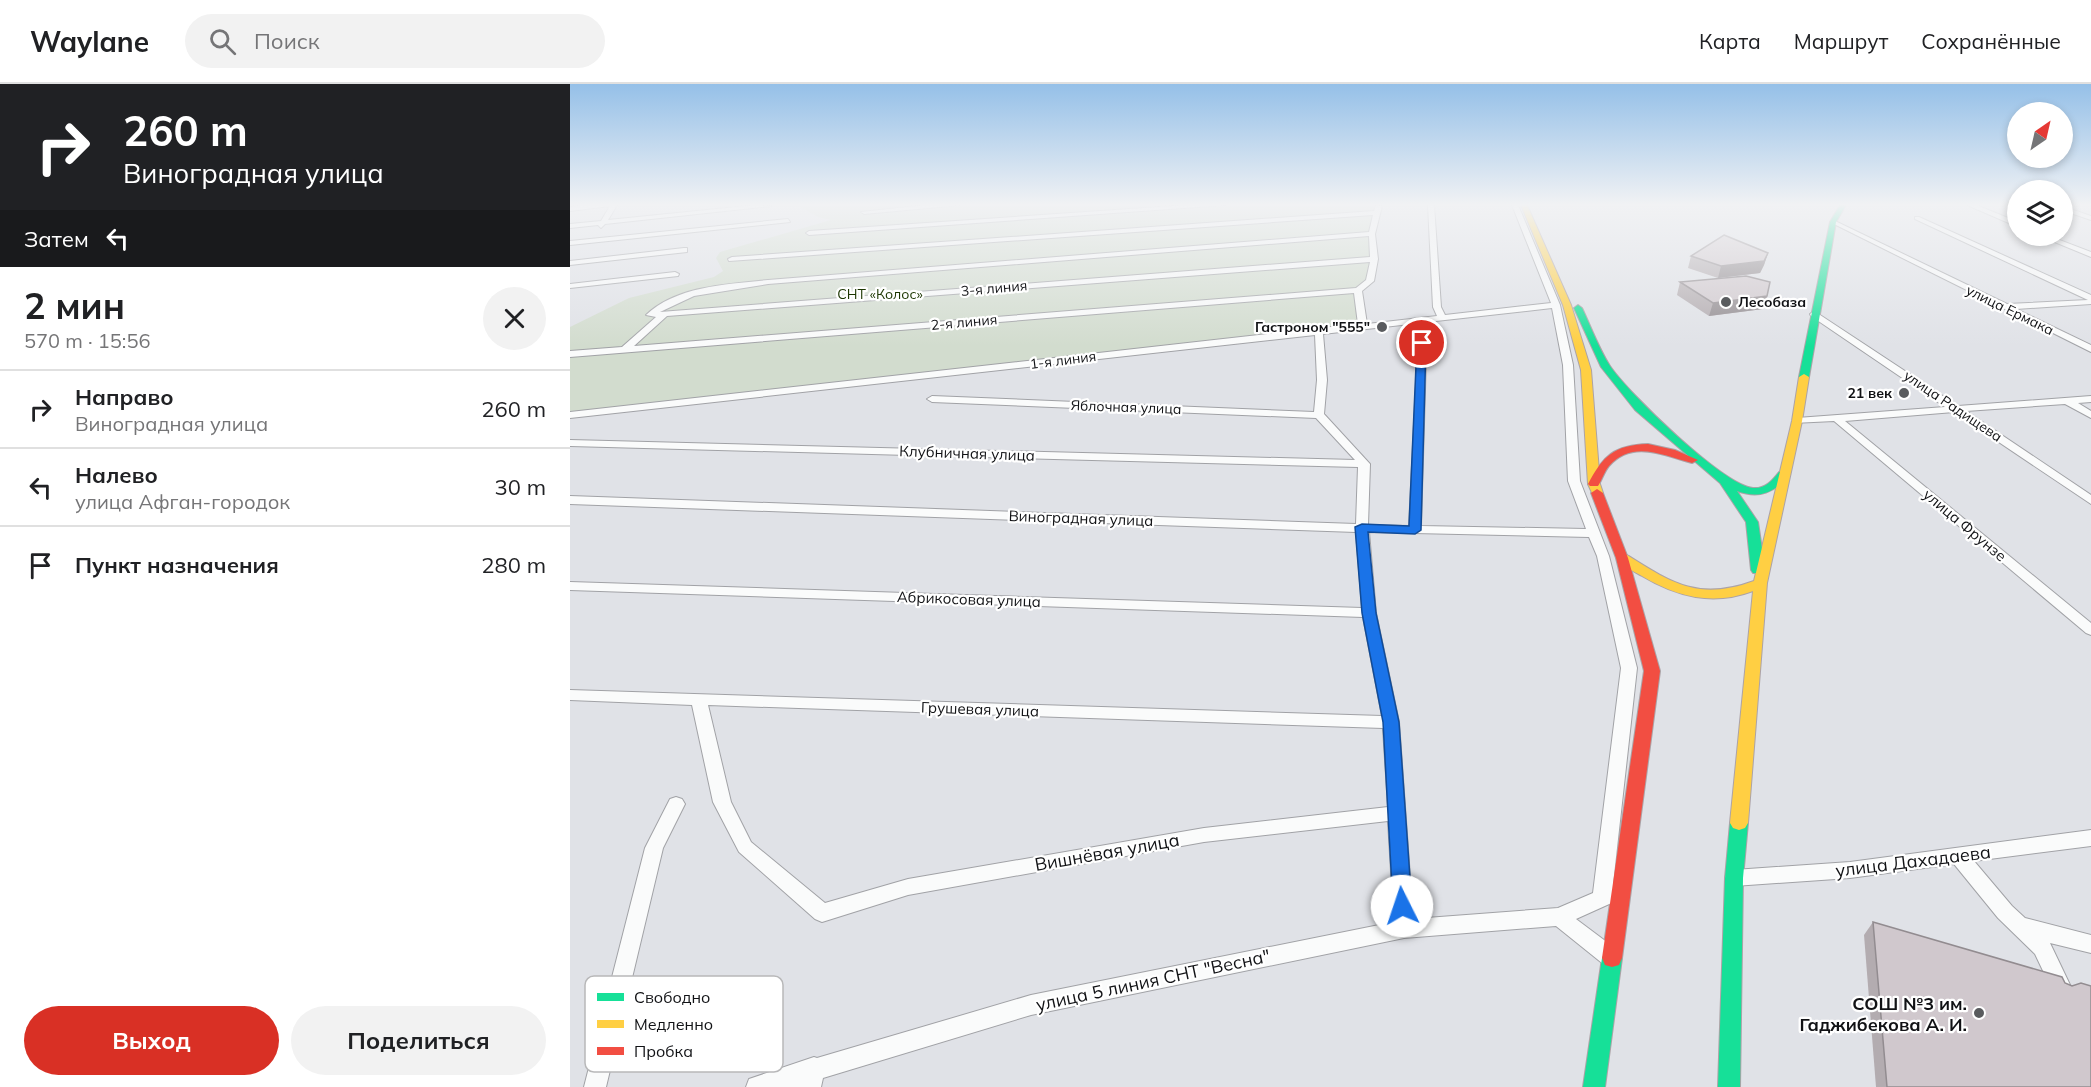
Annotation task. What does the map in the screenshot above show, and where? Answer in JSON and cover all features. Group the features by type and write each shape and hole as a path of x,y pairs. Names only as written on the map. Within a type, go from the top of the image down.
{"main road":[{"path":"1544,252 1567,304 1586,370 1594,484 1622,558 1652,671 1611,894 1611,957 1594,1087"},
{"path":"1553,252 1606,367 1639,408 1724,481 1752,522 1760,583"},
{"path":"1729,1087 1734,878 1760,583 1783,474 1797,421 1814,314 1827,252"},
{"path":"1594,484 1606,463 1613,457 1624,451 1646,448 1670,451 1690,459 1738,488 1764,491 1773,488 1783,474"},
{"path":"1622,558 1674,586 1703,595 1723,596 1760,583"}],"street":[{"path":"570,270 575,260 664,252"},
{"path":"732,259 825,252"},
{"name":"3-я линия","path":"1149,252 718,288 685,297 650,315 1374,259"},
{"path":"1363,328 1358,290 1370,281 1373,252"},
{"path":"1434,252 1437,307 1442,317"},
{"path":"1534,252 1556,305 1568,365 1574,481 1603,556 1629,668 1611,894 1559,917 1611,957"},
{"name":"улица Ермака","path":"1892,252 2091,350"},
{"path":"1989,252 2091,300"},
{"path":"570,286 675,274"},
{"name":"2-я линия","path":"570,354 1358,290"},
{"path":"2002,307 2091,300"},
{"name":"1-я линия","path":"570,415 1556,305"},
{"path":"625,349 665,314"},
{"name":"улица Радищева","path":"1814,314 2091,500"},
{"path":"1415,530 1423,320"},
{"path":"1319,333 1322,380 1319,416 1364,464 1362,527 1369,613 1391,722 1404,929"},
{"name":"Яблочная улица","path":"932,399 1319,416"},
{"path":"1797,421 1838,420 2091,399"},
{"path":"2067,401 2091,415"},
{"name":"улица Фрунзе","path":"1838,420 2091,630"},
{"name":"Клубничная улица","path":"570,443 1364,464"},
{"name":"Виноградная улица","path":"570,500 1415,530 1593,533"},
{"name":"Абрикосовая улица","path":"570,586 1369,613"},
{"name":"Грушевая улица","path":"570,695 1391,722"},
{"name":"Вишнёвая улица","path":"699,700 722,802 745,847 822,913 908,887 1204,835 1396,813"},
{"path":"622,976 654,848 676,804"},
{"name":"улица Дахадаева","path":"1734,878 1850,870 2091,838"},
{"path":"1958,855 2019,925 2042,947 2061,987"},
{"name":"улица 5 линия СНТ \"Весна\"","path":"757,1087 812,1078 1031,1005 1404,929 1559,917"},
{"path":"2019,925 2091,944"},
{"path":"595,1087 599,1072"}],"green space":[{"name":"СНТ «Колос»","path":"720,252 1370,252 1370,273 1368,279 1356,288 1362,330 570,416 570,327 629,298 714,277 723,271 716,258"}],"building":[{"path":"1698,252 1768,253 1764,261 1721,266 1691,256"},
{"path":"1746,276 1770,282 1767,296 1713,303 1680,282"},
{"name":"СОШ №3 им. Гаджибекова А. И.","path":"1873,922 2062,977 2065,983 2072,986 2081,983 2091,986 2091,1087 1887,1087"}],"traffic: fast":[{"path":"1804,377 1827,252"},
{"path":"1578,308 1606,367 1639,408 1724,481 1752,522 1758,570"},
{"path":"1720,478 1746,490 1762,491 1770,488 1783,474"},
{"path":"1729,1087 1734,878 1739,823"},
{"path":"1594,1087 1612,958"}],"traffic: slow":[{"path":"1544,252 1567,305 1586,370 1594,484 1597,493"},
{"path":"1739,823 1760,583 1797,421 1804,377"},
{"path":"1622,558 1656,579 1688,592 1704,595 1740,591 1760,583"}],"traffic: jam":[{"path":"1594,484 1606,463 1625,450 1659,449 1692,460"},
{"path":"1597,493 1622,558 1652,671 1612,958"}],"place":[{"name":"Лесобаза","path":"1726,302"},
{"name":"Гастроном \"555\"","path":"1382,327"},
{"name":"21 век","path":"1904,393"},
{"name":"СОШ №3 им. Гаджибекова А. И.","path":"1979,1013"}],"route":[{"path":"1402,906 1391,722 1369,613 1362,527 1415,530 1422,343"}]}
